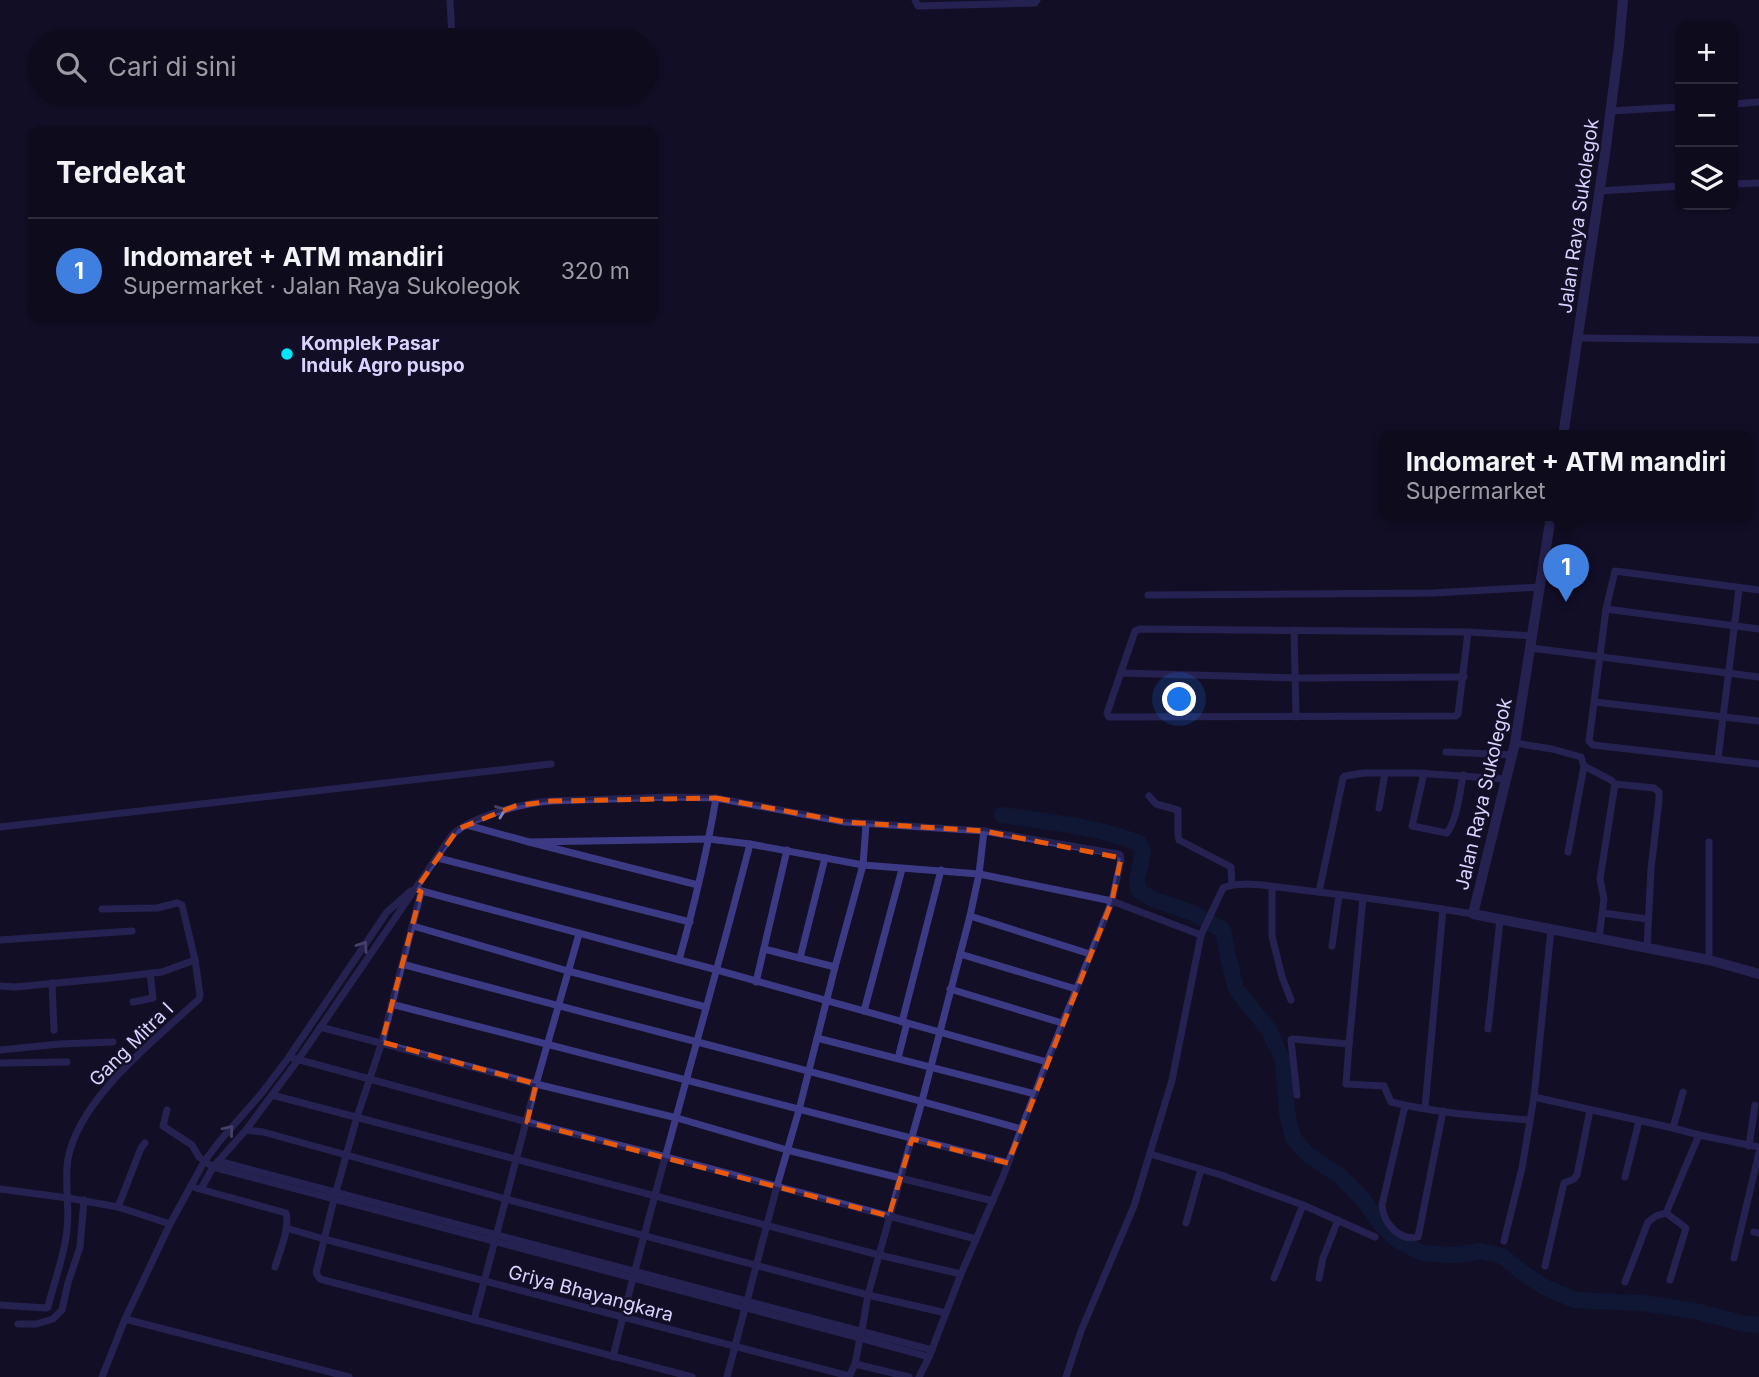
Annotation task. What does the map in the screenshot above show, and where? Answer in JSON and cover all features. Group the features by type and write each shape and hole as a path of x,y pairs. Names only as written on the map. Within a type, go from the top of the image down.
{"street":[{"path":"450,0 452,28"},
{"path":"915,0 918,6 1035,3 1037,0"},
{"name":"Jalan Raya Sukolegok","path":"1564,430 1610,111 1623,0"},
{"path":"1738,104 1759,102"},
{"path":"1610,111 1675,107"},
{"path":"1738,184 1759,183"},
{"path":"1599,191 1675,186"},
{"path":"1578,338 1759,340"},
{"name":"Jalan Raya Sukolegok","path":"1549,521 1513,755 1473,914 1709,960 1759,974"},
{"path":"1759,590 1618,570 1614,573 1606,609 1589,741 1592,745 1759,764"},
{"path":"1148,595 1433,593 1540,587"},
{"path":"1718,758 1739,589"},
{"path":"1606,609 1759,629"},
{"path":"1468,632 1464,677 1456,716 1109,716 1107,713 1135,631 1140,629 1468,632 1533,636"},
{"path":"1294,630 1296,717"},
{"path":"1531,648 1759,677"},
{"path":"1121,673 1296,678 1464,677"},
{"path":"1595,702 1759,721"},
{"path":"1515,743 1581,757 1584,766 1568,852"},
{"path":"1446,752 1513,755"},
{"path":"0,827 551,764"},
{"path":"1584,766 1615,784 1654,788 1658,792 1647,948"},
{"path":"1319,892 1343,778 1348,775 1385,773 1506,779"},
{"path":"1379,808 1385,773"},
{"path":"1424,774 1412,826 1447,833 1463,775"},
{"path":"1599,937 1604,899 1600,879 1615,784"},
{"path":"1149,796 1156,804 1178,810 1179,840 1231,867 1233,884"},
{"path":"679,960 709,839 716,797"},
{"path":"201,1189 216,1164 246,1130 298,1060 452,835 458,829 515,806 532,802 716,797 845,822 984,831 1120,855 1112,901 993,1201 919,1377"},
{"path":"467,825 698,885"},
{"path":"727,1377 863,865 866,825"},
{"path":"849,1376 855,1364 868,1295 970,916 984,831"},
{"path":"529,842 709,839 787,850 863,865 979,874 1112,901 1201,935"},
{"path":"1709,842 1709,960"},
{"path":"613,1357 750,844"},
{"path":"756,982 787,850"},
{"path":"438,858 690,922"},
{"path":"800,958 825,858"},
{"path":"864,1011 902,869"},
{"path":"898,1058 941,870"},
{"path":"1066,1377 1081,1331 1134,1206 1172,1080 1201,935 1221,890 1233,884 1272,887 1473,914"},
{"path":"1272,887 1272,936 1282,977 1292,1000"},
{"path":"417,889 414,926 382,1042 357,1117 316,1273 320,1279 692,1377"},
{"path":"417,889 1047,1062"},
{"path":"102,1377 125,1319 170,1224 204,1162 289,1057 387,912 417,889"},
{"path":"1332,946 1339,895"},
{"path":"1363,898 1346,1084 1382,1086 1391,1102 1405,1106 1529,1120"},
{"path":"0,986 15,987 162,972 195,960 183,908 179,903 157,908 102,909"},
{"path":"1425,1108 1443,909"},
{"path":"1603,913 1647,919"},
{"path":"970,916 1090,954"},
{"path":"1488,1029 1500,920"},
{"path":"414,926 568,971 706,1007"},
{"path":"1504,1241 1522,1168 1534,1097 1551,929"},
{"path":"0,940 132,932"},
{"path":"474,1320 536,1084 579,934"},
{"path":"764,949 835,967"},
{"path":"960,954 1076,989"},
{"name":"Gang Mitra I","path":"0,1305 48,1307 67,1230 68,1158 79,1127 114,1079 199,999 195,960"},
{"path":"402,964 1021,1129"},
{"path":"133,1002 153,998 150,973"},
{"path":"52,983 54,1030"},
{"path":"950,989 1062,1023"},
{"path":"391,1004 1008,1163"},
{"path":"320,1027 677,1118 787,1150 993,1201"},
{"path":"817,1038 1035,1094"},
{"path":"1297,1095 1291,1040 1349,1044"},
{"path":"0,1050 113,1042"},
{"path":"289,1057 976,1239"},
{"path":"0,1063 67,1062"},
{"path":"1673,1128 1683,1092"},
{"path":"272,1095 879,1255 961,1274"},
{"path":"1534,1097 1759,1147"},
{"path":"1749,1146 1755,1105"},
{"path":"1405,1106 1382,1213 1395,1230 1404,1237 1413,1239 1418,1237 1443,1111"},
{"path":"167,1110 163,1126 192,1145 204,1162 931,1353"},
{"path":"1545,1266 1564,1182 1577,1175 1590,1110"},
{"path":"1625,1177 1639,1121"},
{"path":"246,1130 263,1132 868,1295 946,1313"},
{"path":"1666,1213 1699,1135"},
{"path":"118,1207 145,1143"},
{"path":"1734,1258 1759,1153"},
{"path":"1150,1154 1303,1205 1375,1237"},
{"path":"1186,1223 1200,1169"},
{"path":"191,1186 284,1211 288,1216 275,1267"},
{"path":"0,1189 67,1197 118,1207 170,1224"},
{"path":"18,1324 36,1324 53,1319 62,1310 80,1247 83,1200"},
{"path":"1274,1278 1303,1205"},
{"path":"1666,1213 1686,1228 1670,1280"},
{"path":"1625,1282 1648,1222 1666,1213"},
{"path":"1319,1278 1323,1258 1338,1220"},
{"name":"Griya Bhayangkara","path":"286,1228 849,1376"},
{"path":"125,1319 349,1377"},
{"path":"855,1364 909,1377"}],"highlighted area":[{"path":"716,798 845,822 984,831 1121,858 1112,901 1008,1163 912,1139 889,1216 527,1122 536,1084 382,1042 421,892 416,889 458,829 515,806 551,801"}],"waterway":[{"path":"1002,815 1054,822 1139,843 1143,852 1137,880 1139,891 1155,900 1193,913 1223,930 1236,989 1269,1030 1283,1061 1287,1112 1293,1138 1308,1155 1340,1176 1397,1240 1422,1253 1455,1255 1480,1251 1502,1256 1544,1287 1575,1300 1642,1303 1759,1325"}],"place":[{"name":"Komplek Pasar Induk Agro puspo","path":"287,354"},
{"name":"Indomaret + ATM mandiri","path":"1566,602"}]}
